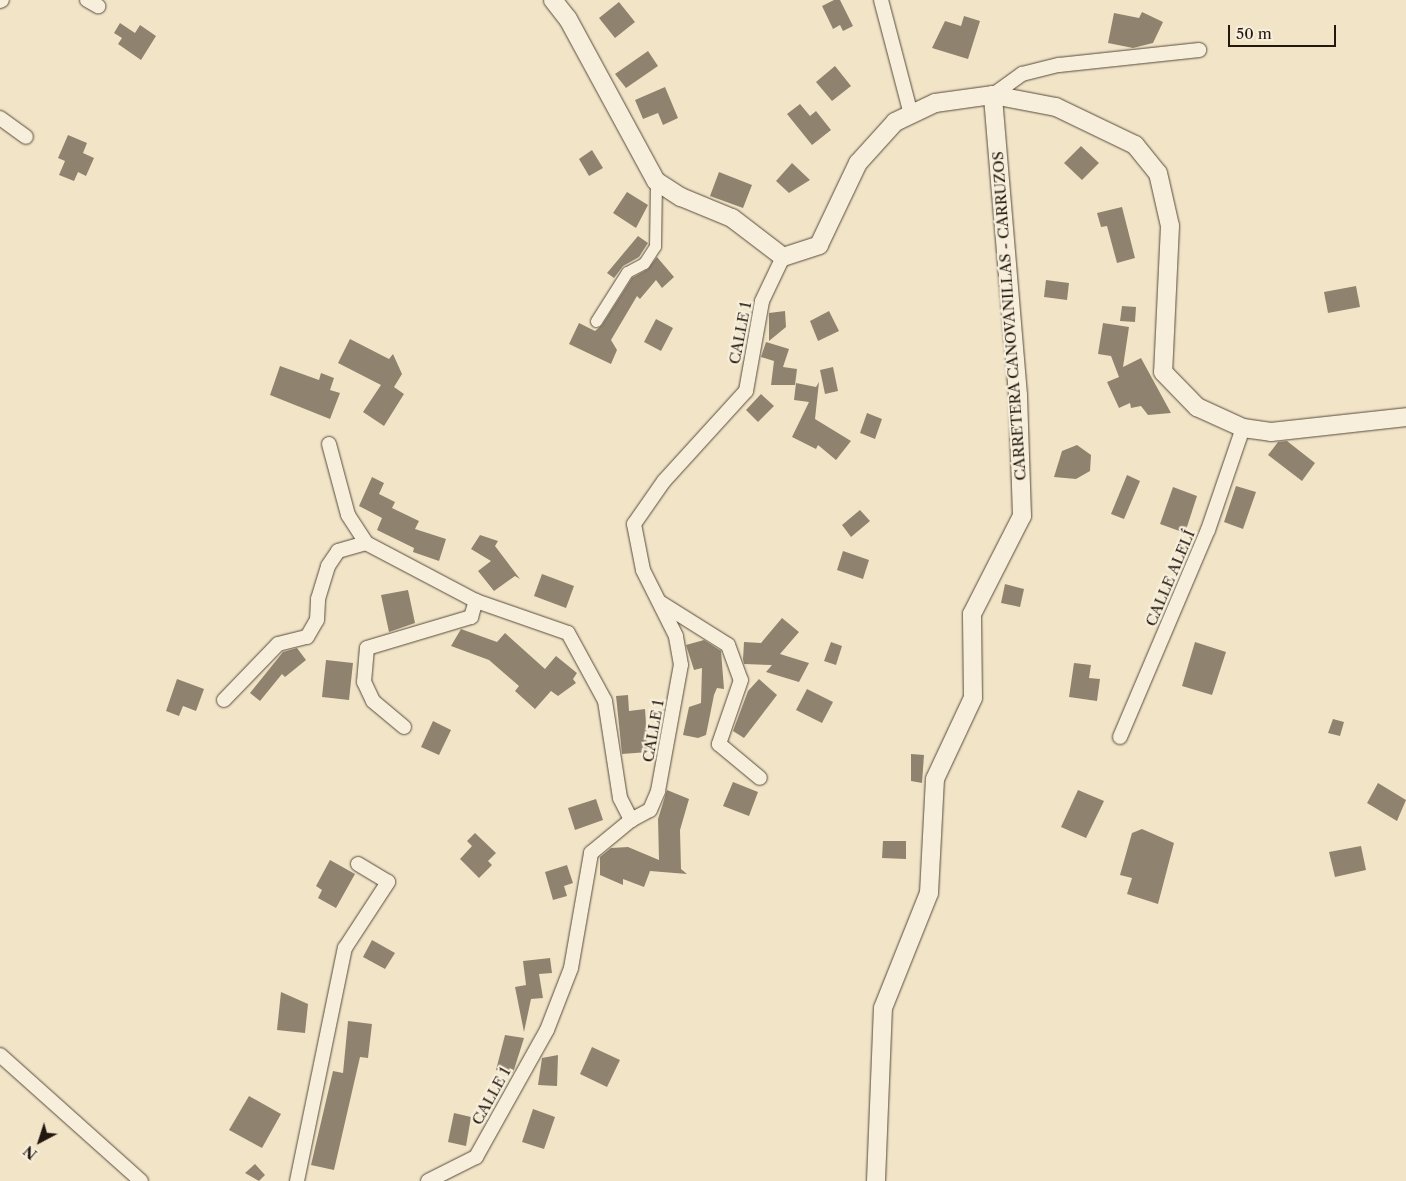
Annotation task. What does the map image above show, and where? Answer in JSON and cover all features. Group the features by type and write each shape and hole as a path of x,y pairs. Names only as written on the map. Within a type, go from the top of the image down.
{"street":[{"path":"553,0 568,19 656,180 681,197 732,218 783,257 819,245 858,163 895,122 935,103 992,95 1056,107 1104,126 1134,145 1158,174 1170,226 1163,372 1197,407 1243,428 1271,432 1406,416"},
{"path":"881,0 911,114"},
{"path":"992,95 1022,74 1059,65 1199,50"},
{"name":"CARRETERA CANOVANILLAS - CARRUZOS","path":"876,1181 883,1008 929,893 935,779 973,698 972,614 1022,516 1018,395 992,95"},
{"path":"0,118 26,137"},
{"path":"596,321 627,272 644,263 655,246 656,180"},
{"name":"CALLE 1","path":"428,1181 476,1157 547,1030 571,968 591,853 630,820 650,810 658,791 681,665 676,636 643,570 634,524 664,481 746,391 762,301 783,257"},
{"name":"CALLE ALELÍ","path":"1120,737 1208,530 1243,428"},
{"path":"329,444 348,515 366,543 476,601 568,633 605,701 620,798 630,820"},
{"path":"224,700 278,644 307,638 317,620 318,598 328,566 338,551 366,543"},
{"path":"404,727 373,701 364,682 367,648 471,617 476,601"},
{"path":"659,601 728,645 742,680 719,744 760,778"},
{"path":"297,1181 345,948 388,882 358,864"},
{"path":"0,1055 141,1181"}],"building":[{"path":"834,0 840,0 853,26 843,31 840,25 833,29 822,6"},
{"path":"619,2 635,22 615,38 599,18"},
{"path":"1142,12 1163,22 1153,43 1133,48 1108,43 1114,13 1139,18"},
{"path":"964,16 980,21 968,59 932,48 945,21 961,26"},
{"path":"120,23 135,33 140,25 156,36 141,60 118,44 122,38 114,33"},
{"path":"648,51 658,66 626,88 615,74"},
{"path":"835,66 851,86 832,101 816,82"},
{"path":"665,87 678,118 663,125 658,113 643,119 635,100"},
{"path":"800,104 810,116 816,111 831,130 812,145 787,114"},
{"path":"68,135 87,143 83,153 94,158 86,176 78,172 74,181 59,175 65,161 58,158"},
{"path":"1081,146 1099,163 1082,180 1064,163"},
{"path":"592,150 603,168 589,176 579,159"},
{"path":"792,163 810,180 789,193 776,181"},
{"path":"719,172 752,185 743,208 710,196"},
{"path":"627,192 648,205 636,228 613,213"},
{"path":"1122,207 1135,258 1117,263 1107,226 1101,227 1097,213"},
{"path":"638,236 648,243 639,257 623,266 614,278 607,273"},
{"path":"657,257 674,277 662,288 656,280 640,299 637,296 611,340 617,350 611,364 569,344 579,323 595,331 602,325 632,278 648,269"},
{"path":"1046,280 1069,283 1067,300 1044,297"},
{"path":"1356,286 1360,307 1328,313 1324,292"},
{"path":"1122,306 1136,307 1135,322 1120,321"},
{"path":"785,311 786,327 769,341 769,313"},
{"path":"829,311 839,331 818,341 810,321"},
{"path":"656,319 673,328 661,351 644,342"},
{"path":"1103,323 1129,327 1123,367 1141,358 1171,413 1148,415 1141,406 1131,408 1130,403 1119,408 1107,382 1119,377 1111,356 1098,354"},
{"path":"350,339 389,359 393,354 402,374 394,387 404,394 384,426 363,412 381,385 338,363"},
{"path":"766,342 789,349 783,367 797,369 795,385 771,385 774,361 761,357"},
{"path":"280,366 319,380 321,373 334,378 330,390 340,393 330,419 270,395"},
{"path":"833,367 838,391 825,394 820,370"},
{"path":"819,382 815,419 851,441 836,460 818,445 816,449 792,437 809,402 794,400 796,383 816,387"},
{"path":"761,394 774,406 758,422 746,410"},
{"path":"867,413 882,419 875,439 860,433"},
{"path":"1287,441 1315,463 1302,481 1268,455 1278,442"},
{"path":"1077,445 1091,455 1090,471 1076,479 1054,477 1062,451"},
{"path":"1127,475 1140,481 1124,519 1111,514"},
{"path":"372,477 384,483 379,494 395,502 392,508 419,521 415,529 446,539 439,561 413,552 414,548 377,530 382,518 359,506"},
{"path":"1236,486 1256,492 1243,529 1224,522"},
{"path":"1173,487 1197,496 1185,533 1160,524"},
{"path":"860,510 870,521 851,537 842,525"},
{"path":"480,535 498,541 495,546 520,579 515,576 494,591 478,571 491,561 471,549"},
{"path":"843,551 869,560 863,579 837,570"},
{"path":"542,574 574,586 566,608 534,596"},
{"path":"1005,584 1024,589 1020,607 1001,603"},
{"path":"408,590 415,623 389,632 381,595"},
{"path":"782,618 799,632 780,654 809,663 799,682 766,672 772,665 744,664 744,642 761,643"},
{"path":"461,629 497,642 505,633 545,669 556,656 577,673 573,679 576,683 558,696 551,691 535,709 515,691 519,686 489,660 451,646"},
{"path":"704,640 721,651 724,689 717,688 706,735 698,738 683,735 689,707 701,703 702,668 694,670 686,645"},
{"path":"831,642 842,646 836,665 824,661"},
{"path":"1195,642 1226,652 1212,695 1182,686"},
{"path":"297,648 306,660 285,677 282,674 260,701 250,693 283,652"},
{"path":"326,660 353,663 349,700 322,697"},
{"path":"1074,663 1091,665 1089,678 1100,679 1097,701 1069,697"},
{"path":"177,679 204,689 196,711 183,706 179,716 166,711"},
{"path":"759,679 777,695 744,738 733,731 748,691"},
{"path":"807,689 833,702 822,723 796,710"},
{"path":"628,695 629,711 645,709 648,752 622,754 616,696"},
{"path":"1333,719 1344,722 1340,736 1328,733"},
{"path":"433,721 451,730 439,755 421,747"},
{"path":"911,754 924,755 922,783 911,781"},
{"path":"733,782 758,792 749,816 723,806"},
{"path":"1378,783 1406,800 1397,821 1367,803"},
{"path":"667,790 689,799 680,830 681,869 687,874 650,871 644,887 623,879 623,885 600,875 600,857 611,848 628,847 659,860 658,819"},
{"path":"1078,790 1104,801 1086,838 1061,827"},
{"path":"596,799 603,820 575,830 568,808"},
{"path":"1142,829 1174,843 1158,904 1127,894 1132,878 1120,875 1132,833"},
{"path":"475,833 496,853 488,861 492,865 479,878 460,859 472,846 467,841"},
{"path":"883,841 906,841 906,859 882,858"},
{"path":"1361,846 1366,870 1335,877 1329,852"},
{"path":"330,860 355,874 336,908 318,898 322,890 316,886"},
{"path":"567,865 573,883 564,886 567,896 553,900 545,872"},
{"path":"372,940 395,953 385,969 363,957"},
{"path":"550,958 552,973 539,974 543,998 531,999 524,1032 515,987 526,985 523,961"},
{"path":"281,992 308,1004 305,1033 277,1030"},
{"path":"348,1021 372,1024 368,1058 360,1057 334,1170 311,1165 333,1071 343,1073"},
{"path":"505,1035 524,1038 513,1073 496,1070"},
{"path":"592,1047 620,1060 607,1087 580,1074"},
{"path":"558,1055 557,1086 538,1085 542,1058"},
{"path":"249,1096 281,1114 262,1148 229,1130"},
{"path":"533,1109 555,1117 544,1149 522,1142"},
{"path":"454,1113 471,1117 466,1146 448,1142"},
{"path":"255,1164 265,1175 259,1181 245,1173"}]}
